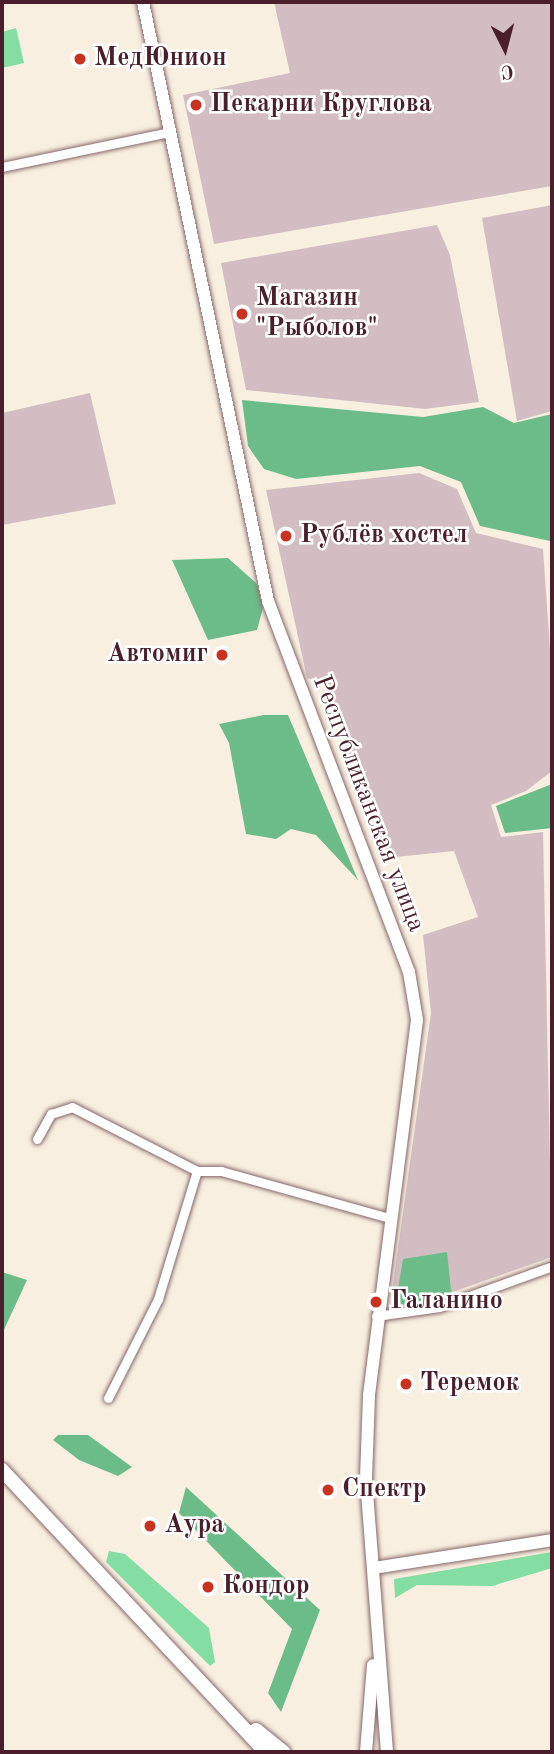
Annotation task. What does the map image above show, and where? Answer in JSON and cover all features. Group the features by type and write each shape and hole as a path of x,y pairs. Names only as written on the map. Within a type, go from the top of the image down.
{"main road":[{"path":"2,1470 233,1712 266,1752"},
{"path":"233,1712 283,1752"}],"street":[{"name":"Республиканская улица","path":"144,2 268,601 409,972 417,1020 414,1070 374,1316 366,1479 374,1569 376,1633"},
{"path":"2,167 170,132"},
{"path":"37,1139 51,1114 72,1107 197,1171 221,1171 389,1219"},
{"path":"108,1398 158,1299 197,1171"},
{"path":"374,1316 439,1307 552,1266"},
{"path":"374,1569 552,1540"},
{"path":"366,1752 376,1633"},
{"path":"376,1633 387,1752"}],"shaded area":[{"path":"274,2 552,2 552,186 214,244 183,95 290,73"},
{"path":"552,205 552,411 517,421 482,218"},
{"path":"437,225 450,255 479,402 425,409 246,390 221,263"},
{"path":"90,393 116,504 2,525 2,413"},
{"path":"419,473 457,489 476,533 543,549 552,678 552,771 526,791 491,805 501,837 543,832 552,1257 444,1295 392,1291 431,1013 423,935 478,917 454,851 386,858 324,683 307,678 266,490"}],"green space":[{"path":"16,28 24,63 2,68 2,32"},
{"path":"242,400 423,417 483,407 514,423 552,414 552,567 550,541 480,526 461,482 420,466 296,479 264,469 248,446"},
{"path":"228,558 257,584 263,608 257,630 208,640 172,560"},
{"path":"264,715 288,715 358,880 316,835 291,829 276,839 246,834 229,743 219,724"},
{"path":"552,784 552,828 505,833 496,806"},
{"path":"447,1252 452,1299 409,1308 396,1301 403,1259"},
{"path":"2,1272 27,1280 2,1334"},
{"path":"58,1435 88,1435 132,1467 118,1476 79,1460 53,1440"},
{"path":"186,1487 320,1610 281,1712 268,1693 292,1629 179,1513"},
{"path":"109,1551 125,1554 209,1628 215,1662 210,1666 106,1562"},
{"path":"552,1552 552,1568 492,1586 417,1585 395,1598 394,1579"}],"place":[{"name":"МедЮнион","path":"80,59"},
{"name":"Пекарни Круглова","path":"196,105"},
{"name":"Магазин \"Рыболов\"","path":"242,314"},
{"name":"Рублёв хостел","path":"286,536"},
{"name":"Автомиг","path":"222,655"},
{"name":"Галанино","path":"376,1302"},
{"name":"Теремок","path":"406,1384"},
{"name":"Спектр","path":"328,1490"},
{"name":"Аура","path":"150,1526"},
{"name":"Кондор","path":"208,1587"}]}
